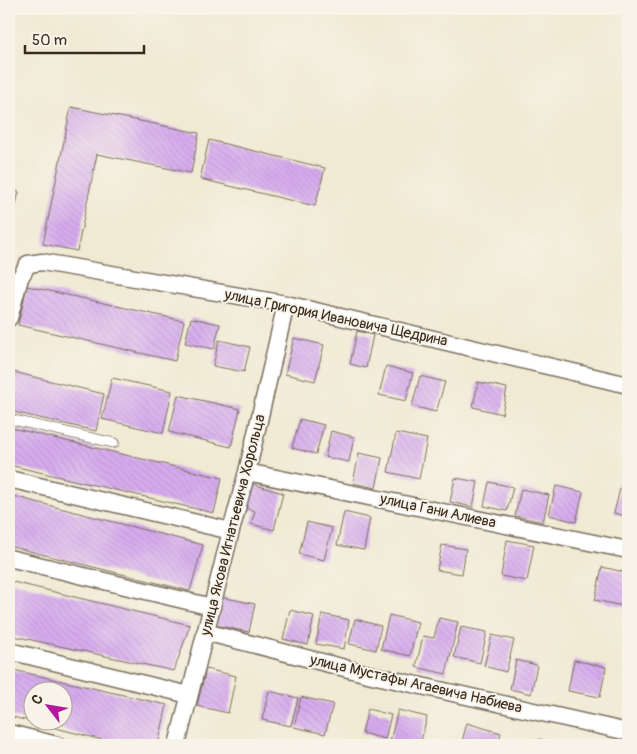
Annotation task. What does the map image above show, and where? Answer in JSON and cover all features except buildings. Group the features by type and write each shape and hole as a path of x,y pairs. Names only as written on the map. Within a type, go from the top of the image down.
{"street":[{"name":"улица Григория Ивановича Щедрина","path":"9,318 20,278 28,264 42,262 286,304 628,385"},
{"name":"улица Якова Игнатьевича Хорольца","path":"177,745 231,531 248,472 286,304"},
{"name":"улица Гани Алиева","path":"248,472 628,550"},
{"path":"9,479 231,531"},
{"path":"9,558 212,607"},
{"name":"улица Мустафы Агаевича Набиева","path":"205,632 372,675 628,732"},
{"path":"9,651 190,695"},
{"path":"9,733 57,745"}],"lane":[{"path":"9,419 114,443"}]}
